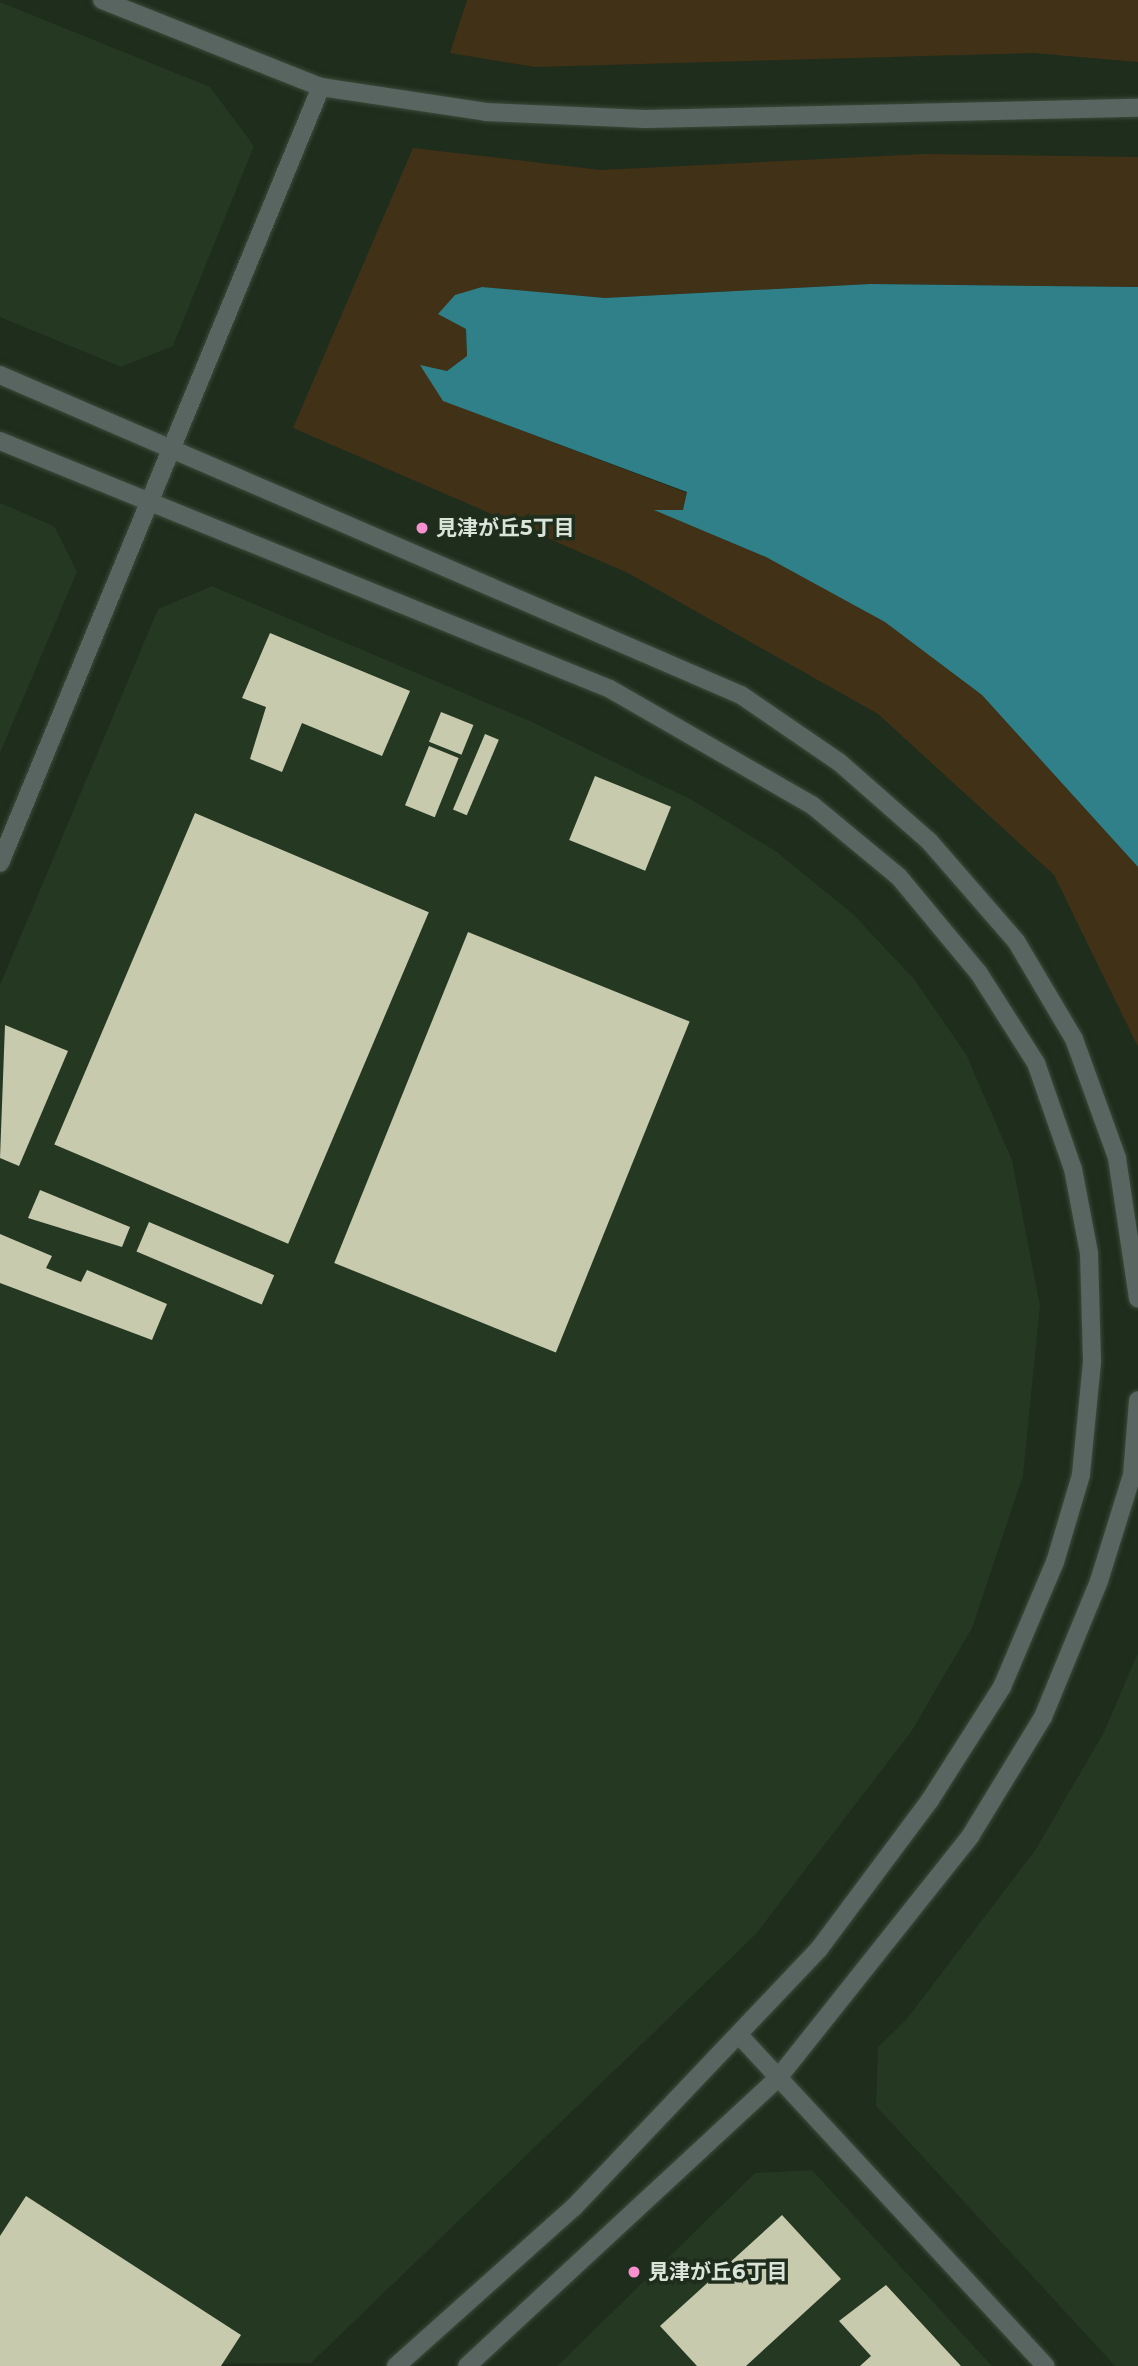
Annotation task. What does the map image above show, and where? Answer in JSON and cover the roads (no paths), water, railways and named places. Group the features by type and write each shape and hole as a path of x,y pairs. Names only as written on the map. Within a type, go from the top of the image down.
{"street":[{"path":"102,0 321,87 486,111 645,119 1138,108"},
{"path":"0,863 151,504 321,87"},
{"path":"0,374 174,447 741,695 839,762 929,841 1016,941 1074,1039 1117,1158 1138,1298"},
{"path":"0,441 610,689 812,805 899,877 978,972 1036,1063 1073,1169 1089,1253 1092,1362 1081,1475 1055,1562 1002,1687 930,1800 819,1949 575,2207 396,2366"},
{"path":"467,2366 778,2078 971,1835 1043,1717 1098,1581 1132,1475 1138,1400"},
{"path":"739,2035 1045,2366"}],"water":[{"path":"870,284 1138,287 1138,867 982,695 885,622 766,557 654,510 683,510 687,492 443,401 420,365 447,371 467,356 466,329 438,314 455,295 482,287 605,298"}],"place":[{"name":"見津が丘5丁目","path":"422,528"},
{"name":"見津が丘6丁目","path":"634,2272"}]}
